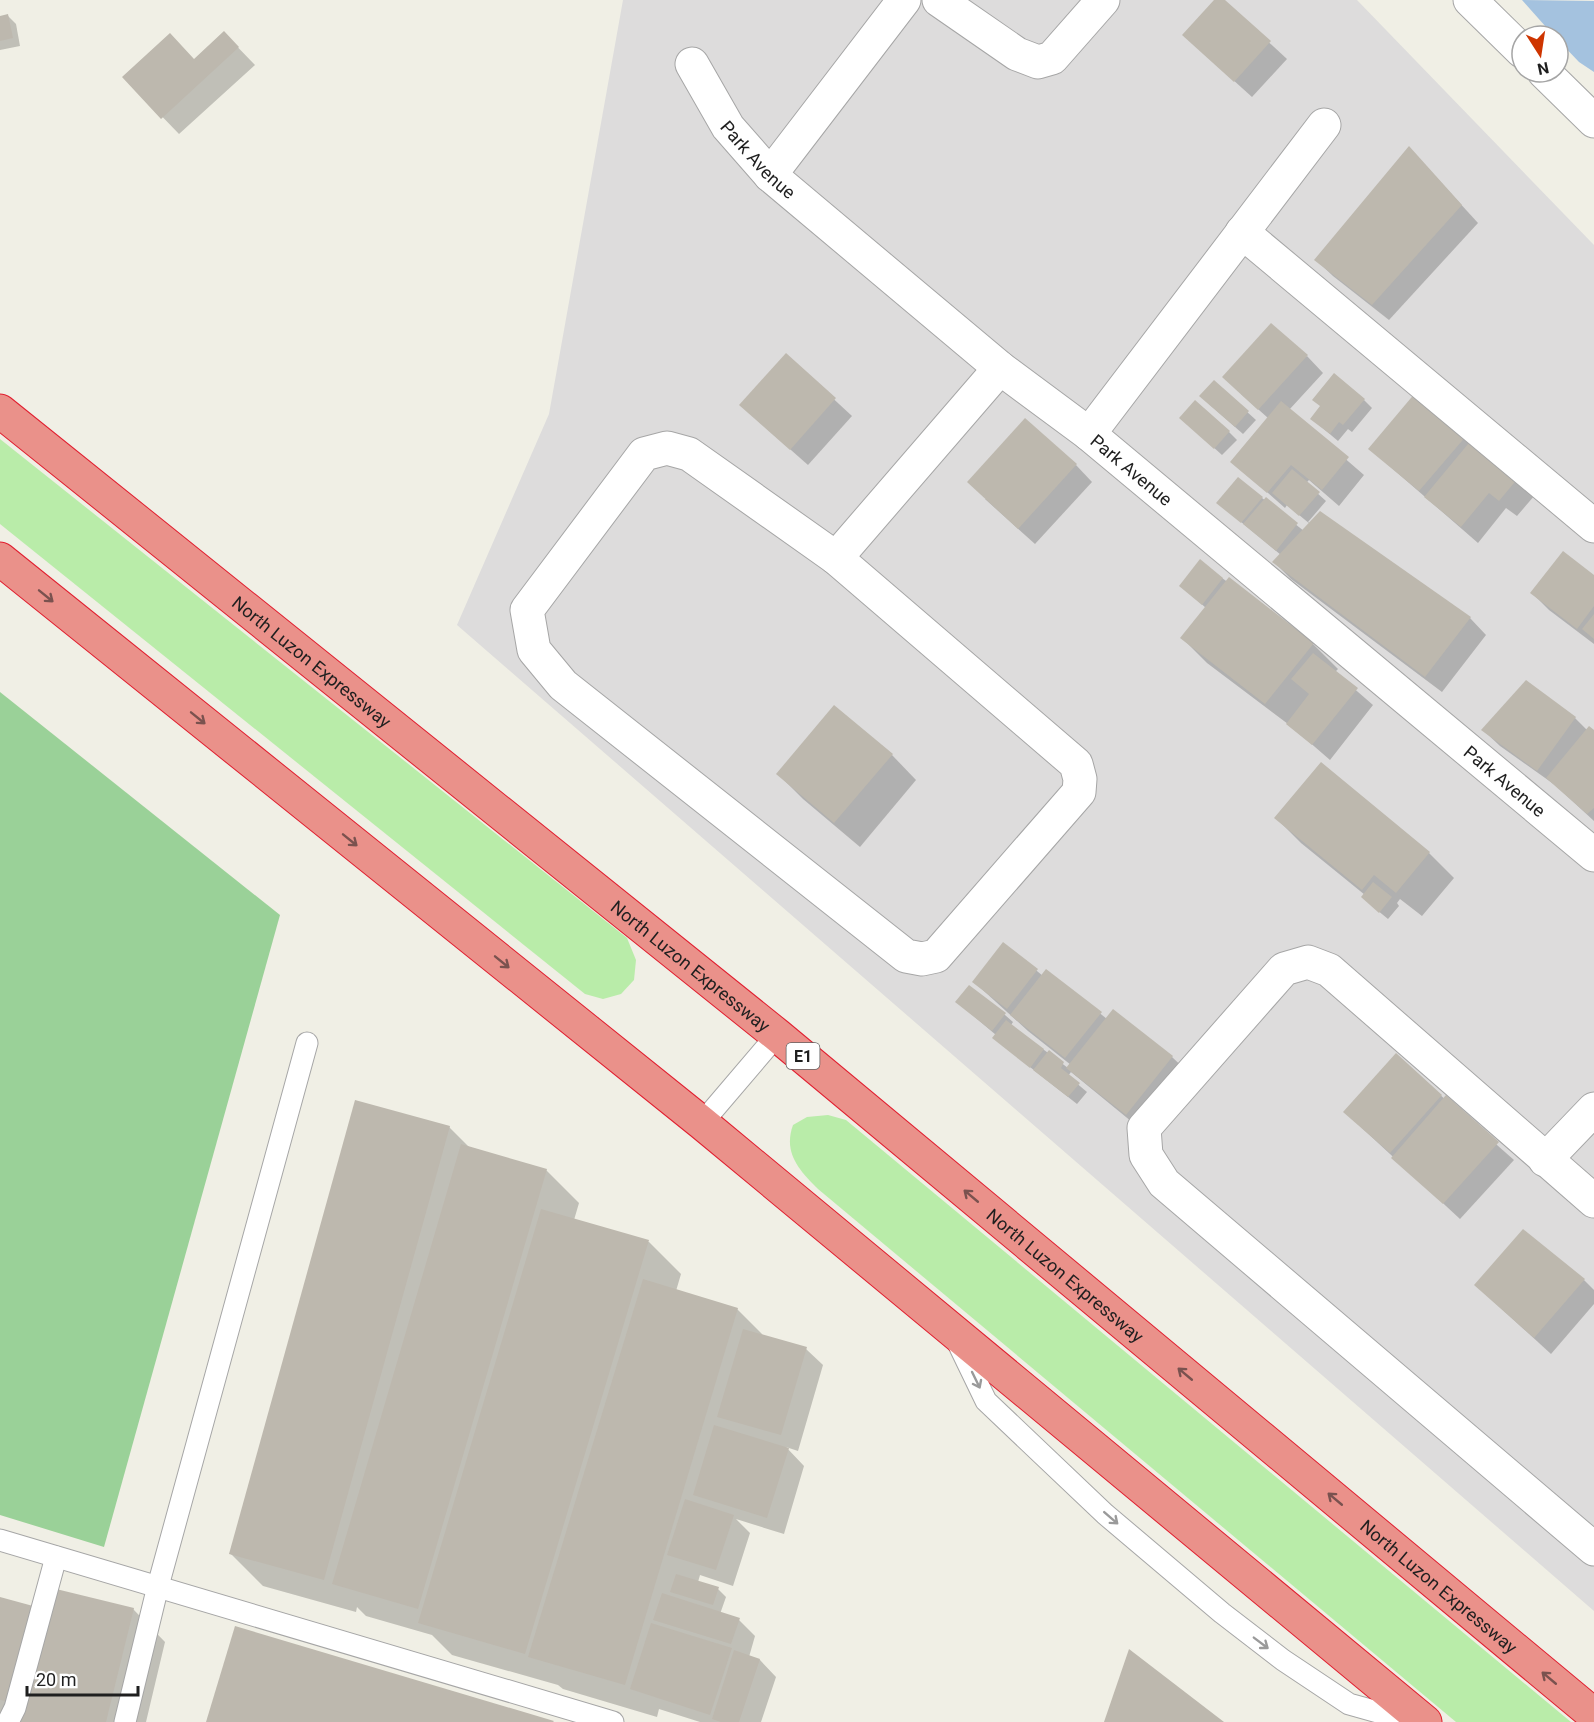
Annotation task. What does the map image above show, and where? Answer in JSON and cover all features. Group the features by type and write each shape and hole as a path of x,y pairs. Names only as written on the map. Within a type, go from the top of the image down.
{"highway":[{"name":"North Luzon Expressway","path":"0,411 777,1035 1594,1715"},
{"path":"0,560 702,1123 1425,1722"}],"street":[{"path":"770,175 904,0"},
{"path":"939,0 1017,54 1038,63 1052,58 1102,0"},
{"path":"1470,0 1510,39"},
{"name":"Park Avenue","path":"692,64 728,127 770,175 1000,368 1089,434 1594,855"},
{"path":"1556,84 1594,121"},
{"path":"1089,434 1324,125"},
{"path":"1242,232 1594,526"},
{"path":"836,558 1000,368"},
{"path":"667,448 689,454 836,558 1076,764 1080,779 1079,792 936,956 922,958 906,956 563,686 534,650 526,610 644,454 667,448"},
{"path":"1594,1202 1329,970 1308,962 1284,969 1144,1128 1146,1155 1164,1183 1594,1549"},
{"path":"1545,1160 1594,1109"}],"lane":[{"path":"702,1123 777,1035"},
{"path":"125,1722 158,1586 307,1043"},
{"path":"951,1327 987,1401 1114,1522 1222,1613 1283,1660 1349,1704 1414,1722"},
{"path":"0,1540 613,1722"},
{"path":"8,1722 15,1708 56,1557"}],"shaded area":[{"path":"623,0 1357,0 1594,245 1594,1611 457,625 549,414"}],"green space":[{"path":"0,439 627,938 636,960 634,980 621,994 603,999 585,994 0,524"},
{"path":"0,692 280,915 104,1547 0,1515"},
{"path":"828,1115 846,1120 1571,1722 1456,1722 818,1189 799,1168 792,1153 790,1135 793,1125 807,1117"}],"water":[{"path":"1522,0 1594,1 1594,72 1570,53 1570,24 1543,24"}],"building":[{"path":"1214,0 1225,0 1271,41 1234,82 1182,35"},
{"path":"8,14 13,38 0,41 0,16"},
{"path":"224,31 239,47 161,119 122,77 170,33 194,59"},
{"path":"1409,146 1462,205 1372,305 1314,260"},
{"path":"1271,323 1308,355 1258,410 1222,377"},
{"path":"786,353 836,398 790,450 739,405"},
{"path":"1334,373 1365,399 1343,425 1339,422 1330,434 1310,419 1320,406 1312,400"},
{"path":"1214,380 1249,411 1235,427 1199,396"},
{"path":"1416,392 1467,435 1419,491 1368,449"},
{"path":"1195,400 1230,431 1214,449 1179,418"},
{"path":"1281,401 1349,457 1322,490 1291,465 1267,493 1230,462"},
{"path":"1025,418 1077,464 1018,529 967,482"},
{"path":"1473,438 1519,477 1499,501 1489,493 1461,527 1424,497"},
{"path":"1292,469 1320,492 1299,516 1272,493"},
{"path":"1238,477 1263,497 1241,523 1216,503"},
{"path":"1266,497 1298,523 1276,551 1243,524"},
{"path":"1320,511 1471,617 1425,677 1272,562"},
{"path":"1563,551 1594,575 1594,606 1577,629 1530,593"},
{"path":"1200,559 1223,578 1202,605 1179,586"},
{"path":"1229,577 1314,643 1265,704 1180,638"},
{"path":"1594,614 1594,639 1582,629"},
{"path":"1313,653 1358,688 1312,745 1286,724 1309,694 1291,679"},
{"path":"1526,680 1576,717 1537,771 1481,730"},
{"path":"834,705 893,754 834,823 776,774"},
{"path":"1589,726 1594,730 1594,808 1587,814 1546,778"},
{"path":"1321,762 1430,852 1396,893 1374,875 1362,890 1274,818"},
{"path":"1373,882 1392,897 1379,913 1361,897"},
{"path":"1003,942 1038,969 1007,1009 972,982"},
{"path":"1046,969 1102,1012 1065,1058 1010,1015"},
{"path":"969,985 1006,1013 992,1031 955,1002"},
{"path":"1113,1009 1173,1056 1126,1115 1066,1068"},
{"path":"1006,1020 1044,1049 1030,1068 992,1038"},
{"path":"1049,1050 1064,1062 1061,1068 1080,1083 1068,1097 1033,1070"},
{"path":"1396,1053 1442,1095 1390,1153 1343,1112"},
{"path":"1446,1095 1499,1142 1443,1204 1391,1158"},
{"path":"355,1100 450,1126 324,1580 229,1554"},
{"path":"461,1144 547,1169 418,1609 332,1584"},
{"path":"541,1209 649,1240 525,1654 418,1623"},
{"path":"1523,1229 1585,1279 1534,1338 1474,1285"},
{"path":"643,1279 738,1308 625,1685 528,1657"},
{"path":"743,1329 807,1347 781,1435 717,1417"},
{"path":"714,1425 789,1448 767,1518 693,1495"},
{"path":"685,1499 734,1515 716,1570 667,1555"},
{"path":"676,1574 719,1587 713,1605 670,1592"},
{"path":"52,1588 134,1608 106,1722 19,1722"},
{"path":"662,1593 740,1618 731,1644 653,1620"},
{"path":"0,1597 33,1606 6,1701 0,1700"},
{"path":"651,1623 732,1648 710,1715 630,1689"},
{"path":"235,1626 554,1721 206,1722"},
{"path":"1129,1649 1224,1722 1104,1722"},
{"path":"734,1650 760,1659 739,1722 721,1722 712,1719"}]}
